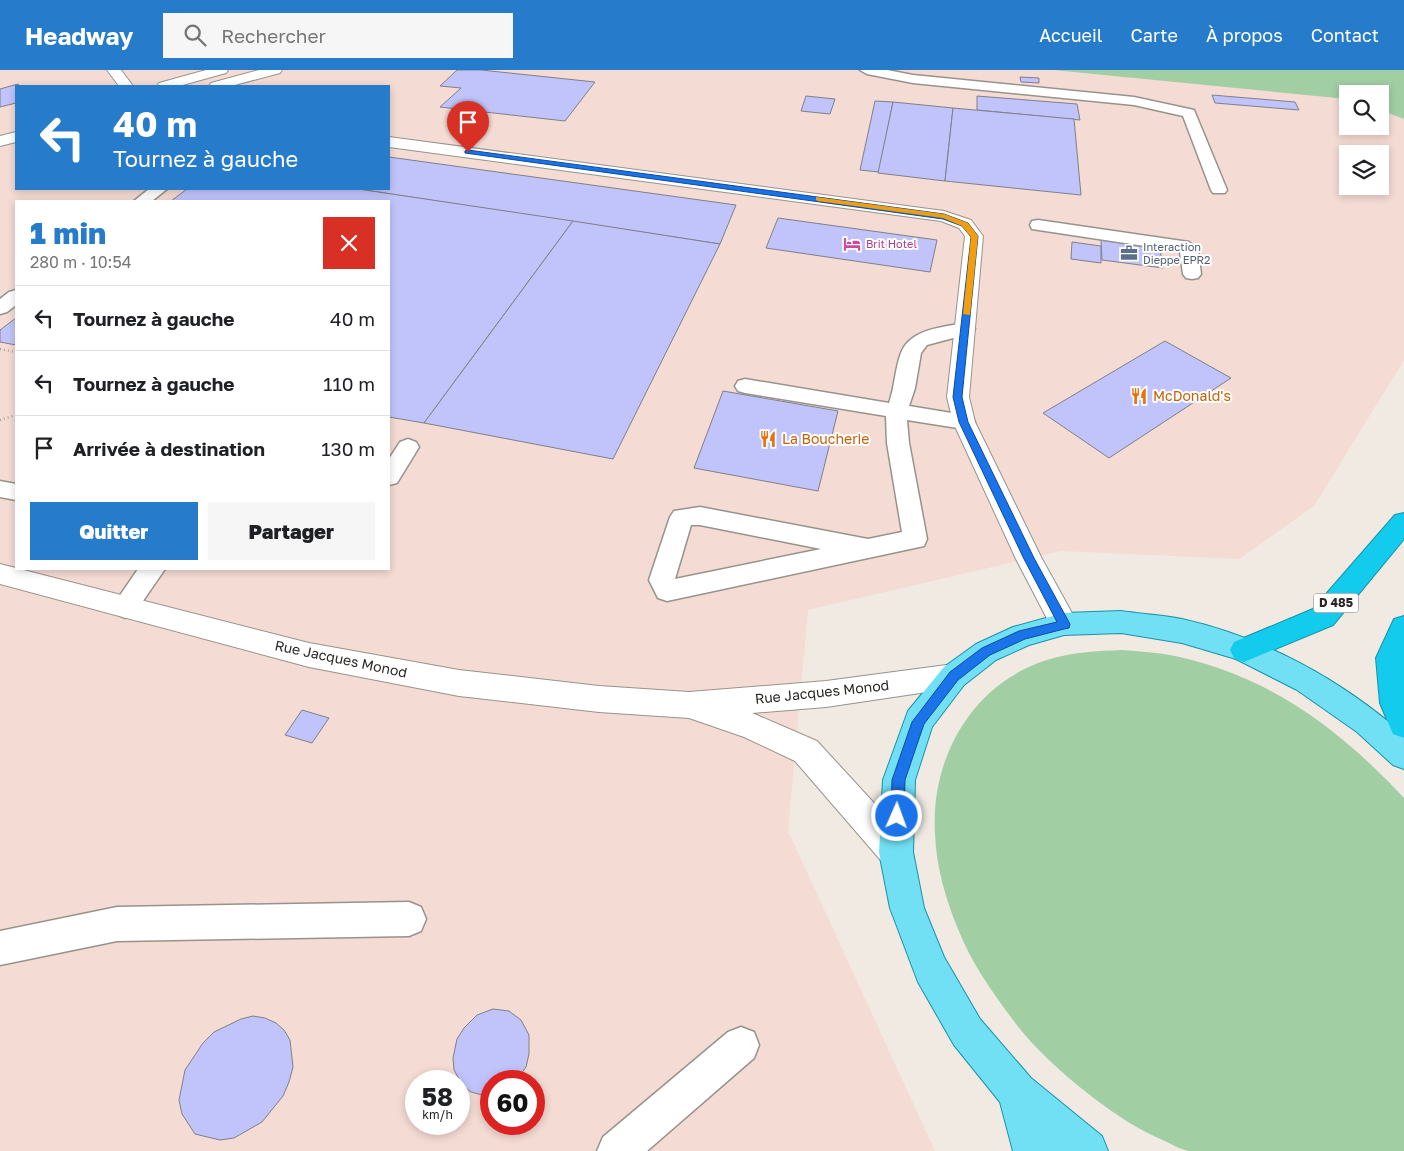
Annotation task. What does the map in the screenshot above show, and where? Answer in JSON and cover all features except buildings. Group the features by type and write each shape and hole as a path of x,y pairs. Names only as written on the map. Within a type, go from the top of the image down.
{"highway":[{"name":"D 485","path":"1244,650 1323,618 1404,522"},
{"path":"1404,627 1390,658 1395,703 1404,724"}],"main road":[{"path":"1087,1151 1017,1092 967,1032 931,970 907,908 896,852 898,780 919,722 954,676 986,652 1023,635 1064,624 1121,622 1173,629 1244,650 1307,681 1368,722 1404,756"},
{"path":"1017,1092 1034,1151"}],"street":[{"path":"114,70 125,85"},
{"path":"168,85 222,70"},
{"path":"220,85 275,70"},
{"path":"0,132 15,127"},
{"path":"0,141 15,137"},
{"path":"390,142 944,216 965,224 974,236 958,397 964,422 1029,559 1064,624"},
{"name":"Rue Jacques Monod","path":"0,574 309,655 459,683 599,699 690,705 826,694 954,676"},
{"name":"Rue Jacques Monod","path":"690,705 753,727 806,751 896,852"}],"lane":[{"path":"867,70 912,79 1134,101 1189,113 1219,190"},
{"path":"143,200 158,190"},
{"path":"1038,225 1183,246 1189,250 1192,274"},
{"path":"0,308 15,297"},
{"path":"868,549 700,516 682,517 662,580 667,591 868,549 915,539 898,443 896,411 905,388 911,354 920,342 940,334 965,329"},
{"path":"745,386 964,422"},
{"path":"390,475 408,447"},
{"path":"0,489 15,492"},
{"path":"125,607 151,570"},
{"path":"0,948 117,924 408,919"},
{"path":"617,1151 741,1045"}],"path":[{"path":"0,349 15,352"},
{"path":"0,420 15,415"}],"shaded area":[{"path":"0,70 1053,70 1339,97 1339,135 1389,135 1389,113 1404,119 1404,360 1314,506 1239,559 1061,551 808,610 788,831 935,1151 0,1151"}],"green space":[{"path":"1053,70 1404,70 1404,119 1389,113 1389,85 1339,85 1339,98"},
{"path":"1122,650 1164,654 1200,662 1265,688 1296,705 1324,725 1352,748 1404,798 1404,1151 1188,1151 1179,1148 1126,1121 1066,1076 1020,1029 994,994 970,956 949,906 940,870 935,834 935,806 940,778 949,752 961,727 978,705 998,686 1021,671 1047,660 1066,655"}],"slow traffic":[{"path":"818,199 944,216 965,224 974,236 967,314"}],"place":[{"name":"Brit Hotel","path":"852,244"},
{"name":"Interaction Dieppe EPR2","path":"1129,253"},
{"name":"McDonald's","path":"1139,396"},
{"name":"La Boucherie","path":"768,439"}],"route":[{"path":"468,152 944,216 965,224 974,236 958,397 964,422 1029,559 1064,624 1023,635 986,652 954,676 919,722 898,780 897,816"}]}
